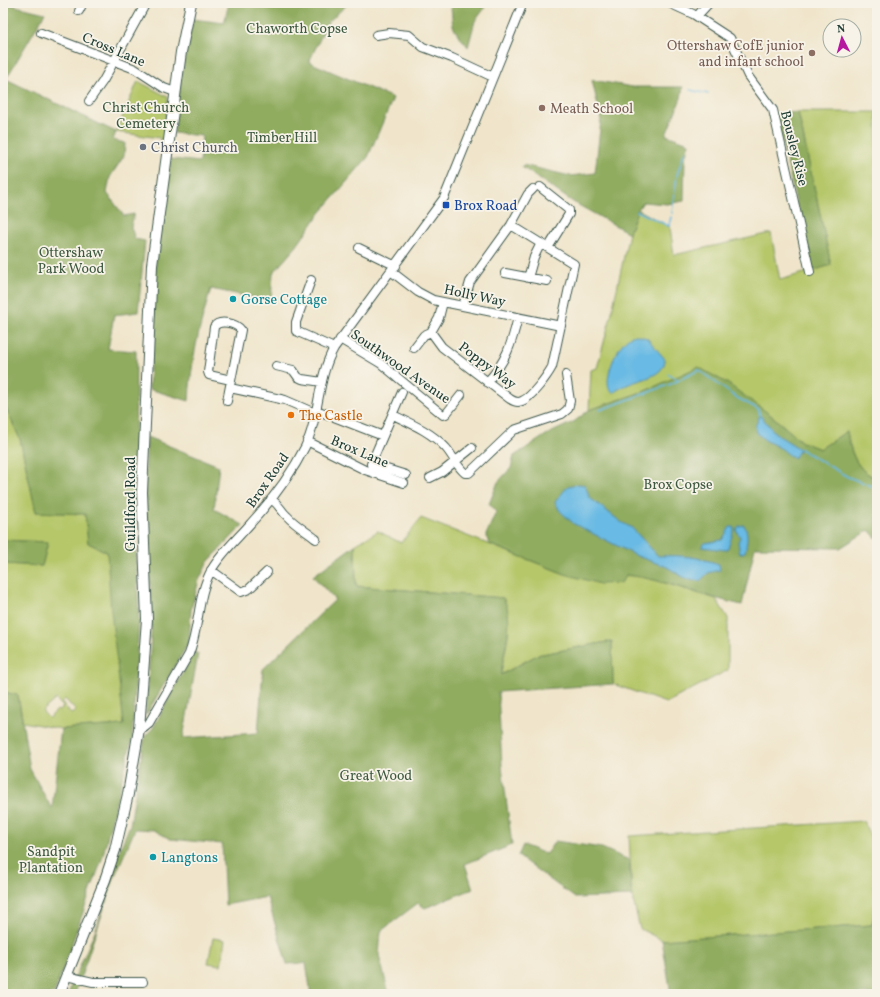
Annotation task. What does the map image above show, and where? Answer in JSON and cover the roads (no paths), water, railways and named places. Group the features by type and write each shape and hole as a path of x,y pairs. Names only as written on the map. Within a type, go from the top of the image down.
{"main road":[{"name":"Guildford Road","path":"59,994 105,880 115,850 126,801 139,729 147,619 142,492 154,240 181,52 191,3"}],"street":[{"path":"89,101 114,61 146,3"},
{"name":"Brox Road","path":"139,729 149,723 189,654 194,641 206,582 211,570 218,559 272,499 295,467 307,441 327,362 334,348 394,269 444,198 522,3"},
{"name":"Bousley Rise","path":"669,3 697,16 730,38 748,76 773,110 810,272"},
{"path":"697,16 709,3"},
{"name":"Cross Lane","path":"41,33 135,69 164,88 175,92"},
{"path":"376,35 389,33 409,35 423,47 452,58 493,77"},
{"path":"463,306 470,282 511,225 528,194 536,188 570,210 548,248"},
{"path":"511,225 578,265 561,326"},
{"path":"528,278 540,243"},
{"name":"Holly Way","path":"359,250 394,269 423,295 433,300 561,326"},
{"path":"505,273 547,281"},
{"path":"311,280 296,322 296,329 298,332 334,348"},
{"path":"414,348 424,335 431,332 439,318 443,302"},
{"path":"487,382 500,365 512,344 518,318"},
{"path":"228,401 230,384 241,330 234,324 221,322 216,324 214,327 208,372 209,375 230,384 285,400 383,436"},
{"name":"Poppy Way","path":"431,332 442,347 487,382 510,399 522,401 550,371 561,326"},
{"name":"Southwood Avenue","path":"340,339 380,363 443,415 446,414 462,395"},
{"path":"276,366 293,370 298,377 302,379 322,382"},
{"path":"393,415 426,431 445,447 465,473 469,473 514,430 566,412 570,407 570,401 566,375"},
{"path":"402,392 371,464 406,475"},
{"name":"Brox Lane","path":"307,441 366,470 404,483"},
{"path":"430,478 442,472 472,448"},
{"path":"272,499 290,519 315,539"},
{"path":"211,570 241,592 249,589 267,571"},
{"path":"66,976 93,982 143,982"}],"water":[{"path":"636,335 647,338 665,359 664,365 656,374 625,386 613,393 609,389 608,383 614,359 621,345 630,337"},
{"path":"760,415 776,434 800,449 794,459 782,449 765,440 758,434 755,427"},
{"path":"579,484 585,485 590,498 621,522 632,528 658,556 682,556 703,559 719,564 720,570 708,573 700,581 685,578 667,567 637,556 574,524 560,511 555,502 568,486"},
{"path":"744,525 747,531 747,542 745,552 740,554 738,542 740,537 736,530 739,526"},
{"path":"730,527 734,527 734,530 728,548 725,550 701,547 705,543 722,540"}],"waterway":[{"path":"690,90 708,94"},
{"path":"672,213 677,175 685,151"},
{"path":"637,211 669,226 671,217"},
{"path":"600,410 671,384 699,370 734,396 758,409 760,415"},
{"path":"668,374 679,380"},
{"path":"800,449 848,477 877,488"}],"place":[{"name":"Ottershaw CofE junior and infant school","path":"812,53"},
{"name":"Meath School","path":"542,108"},
{"name":"Christ Church","path":"143,147"},
{"name":"Brox Road","path":"446,205"},
{"name":"Gorse Cottage","path":"233,299"},
{"name":"The Castle","path":"291,415"},
{"name":"Langtons","path":"153,857"}],"park label":[{"name":"Chaworth Copse","path":"297,28"},
{"name":"Christ Church Cemetery","path":"146,116"},
{"name":"Timber Hill","path":"282,137"},
{"name":"Ottershaw Park Wood","path":"71,260"},
{"name":"Brox Copse","path":"678,484"},
{"name":"Great Wood","path":"376,775"},
{"name":"Sandpit Plantation","path":"51,860"}]}
